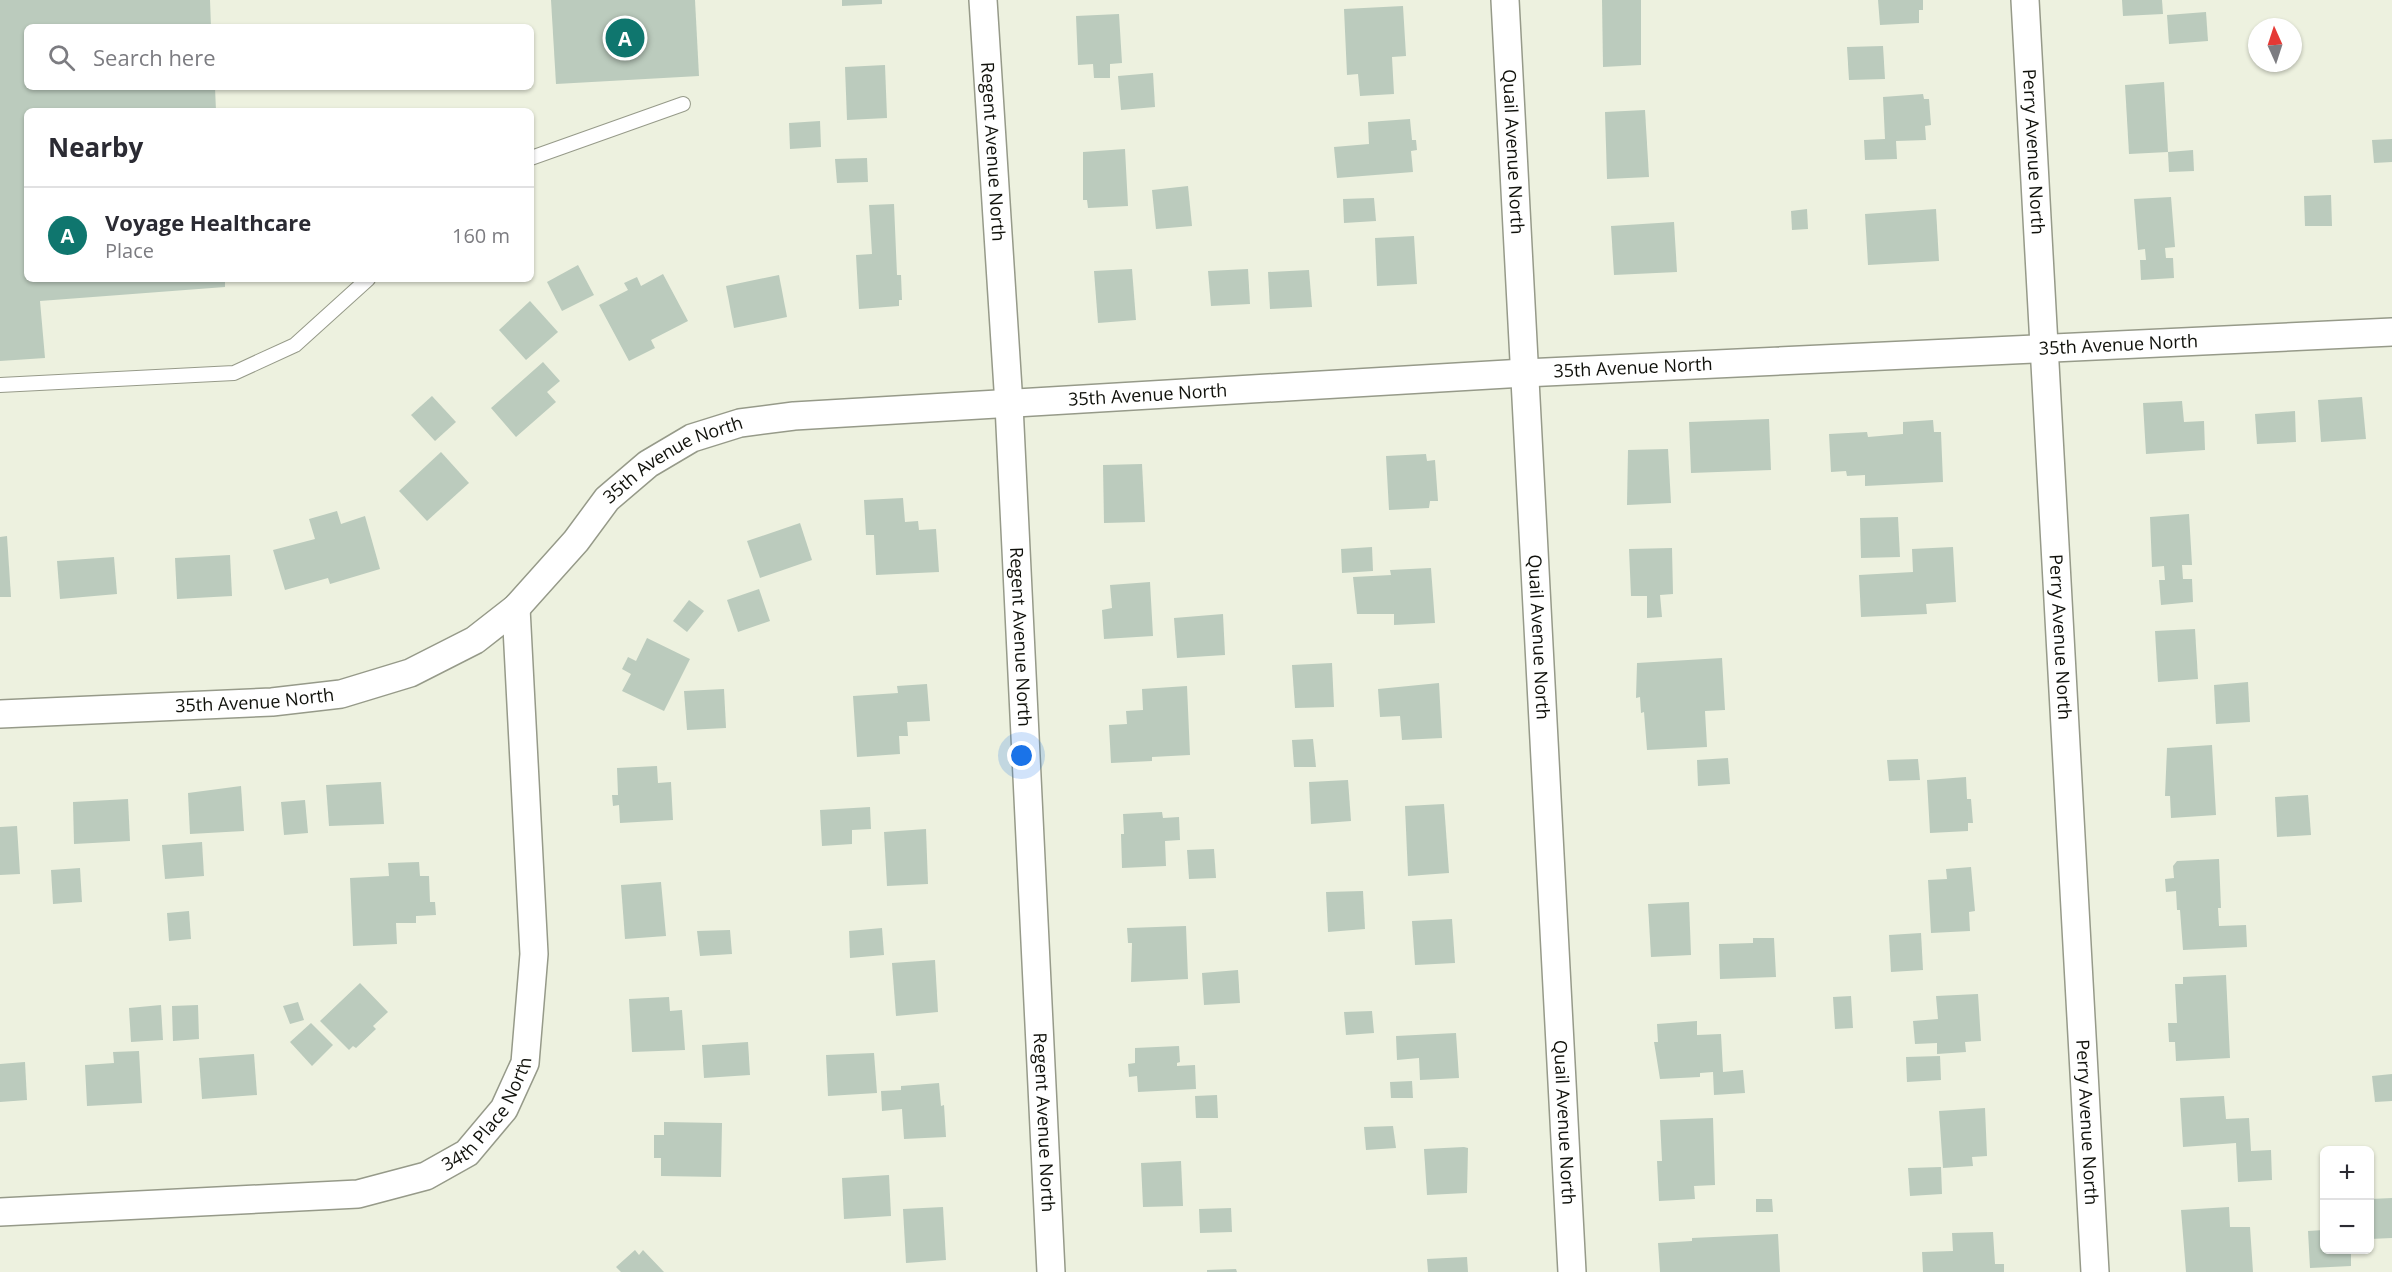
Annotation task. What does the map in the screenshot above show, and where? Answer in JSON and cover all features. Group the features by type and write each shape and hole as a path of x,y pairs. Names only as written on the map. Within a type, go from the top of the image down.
{"street":[{"name":"Regent Avenue North","path":"983,0 1009,405 1051,1272"},
{"name":"Quail Avenue North","path":"1504,0 1572,1272"},
{"name":"Perry Avenue North","path":"2025,0 2095,1272"},
{"name":"35th Avenue North","path":"0,714 272,702 341,694 410,673 475,640 516,608 576,541 607,499 648,464 692,438 740,423 794,416 1524,373 2044,346 2392,333"},
{"name":"34th Place North","path":"0,1212 358,1194 426,1176 467,1153 504,1108 525,1063 530,1018 534,954 516,608"}],"lane":[{"path":"534,157 683,104"},
{"path":"0,385 234,372 295,345 365,282"}],"building":[{"path":"0,0 210,0 211,24 24,24 24,90 215,90 216,108 24,108 24,282 225,282 225,287 40,301 45,358 0,361"},
{"path":"551,0 695,0 699,76 556,84"},
{"path":"842,0 882,0 882,4 842,6"},
{"path":"1602,0 1641,0 1641,65 1603,67"},
{"path":"1878,0 1923,0 1923,10 1919,10 1919,23 1880,25"},
{"path":"2122,0 2162,0 2163,14 2123,16"},
{"path":"1403,6 1406,56 1392,57 1394,94 1360,96 1358,74 1347,75 1344,9"},
{"path":"2206,12 2208,41 2169,44 2167,15"},
{"path":"1119,14 1122,63 1110,64 1110,78 1094,78 1093,64 1078,65 1076,16"},
{"path":"1883,46 1885,79 1849,80 1847,47"},
{"path":"885,65 887,118 847,120 845,67"},
{"path":"1153,73 1155,107 1121,110 1118,76"},
{"path":"2164,82 2168,152 2129,154 2125,85"},
{"path":"1923,94 1924,99 1929,99 1931,125 1925,126 1926,140 1896,141 1897,159 1865,160 1864,140 1885,139 1883,97"},
{"path":"1645,110 1649,177 1607,179 1605,112"},
{"path":"1410,119 1412,140 1416,140 1417,150 1411,151 1413,172 1337,178 1334,147 1369,144 1368,122"},
{"path":"820,121 821,147 790,149 789,123"},
{"path":"2392,139 2392,162 2374,163 2372,140"},
{"path":"1125,149 1128,206 1088,208 1087,200 1083,200 1083,152"},
{"path":"2193,150 2194,171 2169,172 2168,152"},
{"path":"867,158 868,182 837,183 835,159"},
{"path":"1188,186 1192,226 1156,229 1152,190"},
{"path":"2331,195 2332,226 2305,226 2304,196"},
{"path":"2171,197 2175,247 2165,248 2166,258 2173,258 2174,278 2141,280 2140,260 2146,260 2145,249 2138,250 2134,199"},
{"path":"1374,198 1376,221 1344,223 1343,199"},
{"path":"894,204 897,275 901,275 902,300 899,300 899,306 859,309 856,255 872,254 869,205"},
{"path":"1807,209 1808,229 1792,230 1791,211"},
{"path":"1936,209 1939,261 1868,265 1865,214"},
{"path":"1674,222 1677,272 1614,275 1611,226"},
{"path":"1414,236 1417,284 1377,286 1375,238"},
{"path":"578,265 594,295 562,311 547,282"},
{"path":"1132,269 1136,320 1098,323 1094,271"},
{"path":"1248,269 1250,304 1211,306 1208,271"},
{"path":"1309,270 1312,307 1270,309 1268,272"},
{"path":"663,274 688,321 651,340 655,348 629,361 599,305 628,290 624,283 637,277 641,286"},
{"path":"779,275 787,317 734,328 726,286"},
{"path":"530,301 558,332 526,360 499,330"},
{"path":"543,362 560,381 547,392 556,402 516,437 491,408"},
{"path":"432,396 456,422 435,441 411,415"},
{"path":"2362,397 2366,439 2321,442 2318,400"},
{"path":"2182,401 2184,422 2204,421 2205,450 2146,454 2143,403"},
{"path":"2295,411 2296,442 2257,444 2255,414"},
{"path":"1769,419 1771,470 1691,473 1689,422"},
{"path":"1933,420 1934,432 1941,432 1943,482 1865,486 1865,475 1847,476 1846,471 1831,472 1829,434 1867,432 1868,437 1903,434 1903,422"},
{"path":"1668,449 1671,503 1627,505 1628,450"},
{"path":"441,452 469,483 427,521 399,491"},
{"path":"1426,454 1427,461 1435,460 1438,501 1430,501 1429,508 1389,510 1386,456"},
{"path":"1142,464 1145,522 1104,523 1103,465"},
{"path":"903,498 905,522 918,521 919,530 936,529 939,572 876,575 874,535 866,535 864,500"},
{"path":"337,511 341,524 365,516 380,569 330,584 328,578 285,590 273,550 315,539 309,519"},
{"path":"2189,514 2192,565 2182,565 2183,579 2192,579 2193,602 2161,605 2159,580 2165,580 2164,566 2152,567 2150,517"},
{"path":"1898,517 1900,557 1861,558 1860,518"},
{"path":"800,523 812,560 760,578 747,541"},
{"path":"7,536 11,597 0,597 0,537"},
{"path":"1372,547 1373,571 1342,573 1341,549"},
{"path":"1953,547 1956,602 1926,604 1927,614 1861,617 1859,575 1913,572 1912,549"},
{"path":"1672,548 1673,594 1660,595 1662,617 1647,618 1647,596 1631,596 1629,549"},
{"path":"230,555 232,596 177,599 175,558"},
{"path":"114,557 117,594 60,599 57,561"},
{"path":"1431,568 1435,623 1394,625 1394,614 1357,614 1353,577 1391,575 1390,570"},
{"path":"1150,582 1153,636 1104,639 1102,610 1112,608 1110,585"},
{"path":"759,589 770,621 738,632 727,600"},
{"path":"689,600 704,611 687,632 673,621"},
{"path":"1223,614 1225,655 1177,658 1174,618"},
{"path":"2195,629 2198,679 2158,682 2155,631"},
{"path":"647,638 690,659 664,711 622,691 631,674 622,669 628,657 636,661"},
{"path":"1722,658 1725,710 1705,711 1707,747 1647,750 1644,712 1641,713 1640,697 1636,698 1637,663"},
{"path":"1332,663 1334,707 1295,708 1292,665"},
{"path":"2248,682 2250,722 2216,724 2214,685"},
{"path":"1439,683 1442,738 1402,740 1400,716 1380,717 1378,689"},
{"path":"927,684 930,721 907,722 908,736 899,736 900,754 857,757 853,696 898,693 897,686"},
{"path":"1187,686 1190,755 1152,757 1152,761 1111,763 1109,725 1127,724 1126,711 1143,710 1142,689"},
{"path":"724,689 726,728 687,730 684,691"},
{"path":"1313,739 1316,767 1294,767 1292,740"},
{"path":"2212,745 2216,815 2171,818 2170,796 2165,796 2167,748"},
{"path":"1728,758 1730,784 1698,786 1697,760"},
{"path":"1918,759 1920,780 1889,781 1887,760"},
{"path":"657,766 658,783 671,782 673,820 620,823 619,805 613,806 612,795 618,795 617,768"},
{"path":"1966,777 1967,799 1971,799 1973,823 1968,823 1968,831 1930,833 1927,780"},
{"path":"1348,780 1351,821 1311,824 1309,782"},
{"path":"381,782 384,824 329,826 326,785"},
{"path":"241,786 244,831 190,834 188,793"},
{"path":"2308,795 2311,835 2277,837 2275,797"},
{"path":"128,799 130,841 74,844 73,802"},
{"path":"305,800 308,833 284,835 281,802"},
{"path":"1444,804 1449,873 1408,876 1405,806"},
{"path":"870,807 871,829 852,830 852,844 822,846 820,810"},
{"path":"1162,812 1163,818 1179,817 1180,840 1165,841 1166,866 1122,868 1123,814"},
{"path":"17,826 20,874 0,875 0,827"},
{"path":"926,829 928,884 887,886 884,832"},
{"path":"202,842 204,876 165,879 162,845"},
{"path":"1214,849 1216,878 1189,879 1187,850"},
{"path":"2219,859 2221,908 2218,908 2219,926 2246,925 2247,947 2183,950 2176,891 2166,892 2165,879 2174,878 2173,866 2177,861"},
{"path":"419,862 420,876 429,876 430,902 435,902 436,915 416,916 416,923 396,923 397,944 353,946 350,878 389,876 388,863"},
{"path":"1971,867 1975,911 1969,912 1970,931 1931,933 1928,880 1947,879 1946,869"},
{"path":"80,868 82,902 53,904 51,870"},
{"path":"661,882 666,936 625,939 621,885"},
{"path":"1363,891 1365,929 1328,932 1326,892"},
{"path":"1689,902 1691,955 1651,957 1648,904"},
{"path":"189,911 191,939 169,941 167,913"},
{"path":"1452,919 1455,963 1415,965 1412,921"},
{"path":"1186,926 1188,979 1131,982 1132,943 1128,943 1127,928"},
{"path":"882,928 884,955 850,958 849,931"},
{"path":"730,930 732,954 700,956 697,931"},
{"path":"1921,933 1923,970 1891,972 1889,935"},
{"path":"1753,938 1774,938 1776,977 1720,979 1719,944 1753,943"},
{"path":"935,960 938,1012 896,1016 892,963"},
{"path":"1238,970 1240,1003 1204,1005 1202,973"},
{"path":"2226,975 2230,1058 2176,1061 2175,1042 2169,1042 2168,1023 2177,1023 2175,984 2183,984 2183,977"},
{"path":"360,983 388,1012 373,1026 376,1029 356,1048 353,1046 349,1050 320,1021"},
{"path":"1978,994 1981,1041 1965,1042 1966,1052 1937,1054 1937,1043 1915,1044 1913,1021 1938,1019 1936,996"},
{"path":"1851,996 1853,1028 1835,1029 1833,997"},
{"path":"669,997 670,1011 682,1010 685,1050 632,1052 629,999"},
{"path":"298,1002 304,1020 290,1024 283,1006"},
{"path":"161,1005 163,1040 131,1042 129,1008"},
{"path":"198,1005 199,1039 173,1041 172,1006"},
{"path":"1372,1011 1374,1033 1346,1035 1344,1012"},
{"path":"1697,1021 1697,1035 1721,1034 1723,1072 1743,1070 1745,1093 1714,1095 1713,1072 1700,1073 1700,1077 1660,1079 1654,1042 1658,1042 1657,1024"},
{"path":"311,1023 333,1045 312,1066 290,1042"},
{"path":"1456,1033 1459,1078 1420,1080 1419,1058 1397,1060 1396,1036"},
{"path":"748,1042 750,1075 704,1078 702,1045"},
{"path":"1179,1046 1180,1062 1177,1066 1195,1065 1196,1089 1138,1092 1137,1076 1129,1077 1128,1064 1135,1063 1135,1048"},
{"path":"139,1051 142,1103 87,1106 85,1065 114,1063 113,1052"},
{"path":"874,1053 877,1093 828,1096 826,1055"},
{"path":"254,1054 257,1095 202,1099 199,1058"},
{"path":"1940,1056 1941,1080 1907,1082 1906,1057"},
{"path":"25,1062 27,1100 0,1102 0,1064"},
{"path":"2392,1074 2392,1101 2375,1102 2372,1076"},
{"path":"1412,1081 1413,1098 1391,1098 1390,1082"},
{"path":"939,1083 941,1106 944,1105 946,1137 904,1139 902,1109 882,1111 881,1091 901,1090 901,1086"},
{"path":"1217,1095 1218,1118 1196,1118 1195,1096"},
{"path":"2224,1096 2226,1119 2249,1118 2251,1151 2271,1150 2272,1180 2238,1182 2236,1143 2183,1147 2180,1098"},
{"path":"1985,1108 1987,1156 1972,1157 1973,1166 1943,1168 1939,1111"},
{"path":"1713,1118 1715,1185 1694,1186 1695,1199 1659,1201 1657,1161 1662,1161 1660,1120"},
{"path":"664,1122 722,1123 721,1177 661,1176 661,1158 654,1158 654,1135 664,1135"},
{"path":"1393,1126 1396,1148 1366,1150 1364,1127"},
{"path":"1468,1148 1467,1193 1427,1195 1424,1149"},
{"path":"1181,1161 1183,1206 1143,1207 1141,1163"},
{"path":"1941,1167 1942,1194 1910,1196 1908,1168"},
{"path":"889,1175 891,1216 844,1219 842,1178"},
{"path":"2392,1198 2392,1238 2374,1239 2374,1199"},
{"path":"1756,1199 1772,1199 1773,1212 1756,1212"},
{"path":"943,1207 946,1260 906,1263 903,1209"},
{"path":"2229,1207 2230,1227 2250,1227 2253,1272 2186,1272 2181,1210"},
{"path":"1231,1208 1232,1232 1200,1233 1199,1209"},
{"path":"2320,1230 2320,1254 2351,1254 2351,1266 2310,1268 2308,1231"},
{"path":"1993,1232 1995,1264 2004,1264 2004,1272 1923,1272 1922,1252 1953,1251 1952,1233"},
{"path":"1778,1234 1780,1272 1660,1272 1658,1243 1692,1241 1692,1238"},
{"path":"635,1250 639,1255 643,1250 664,1272 621,1272 616,1267"},
{"path":"1467,1257 1468,1272 1428,1272 1427,1259"},
{"path":"1236,1269 1237,1272 1207,1272 1207,1270"}],"place":[{"name":"Voyage Healthcare","path":"625,38"}]}
